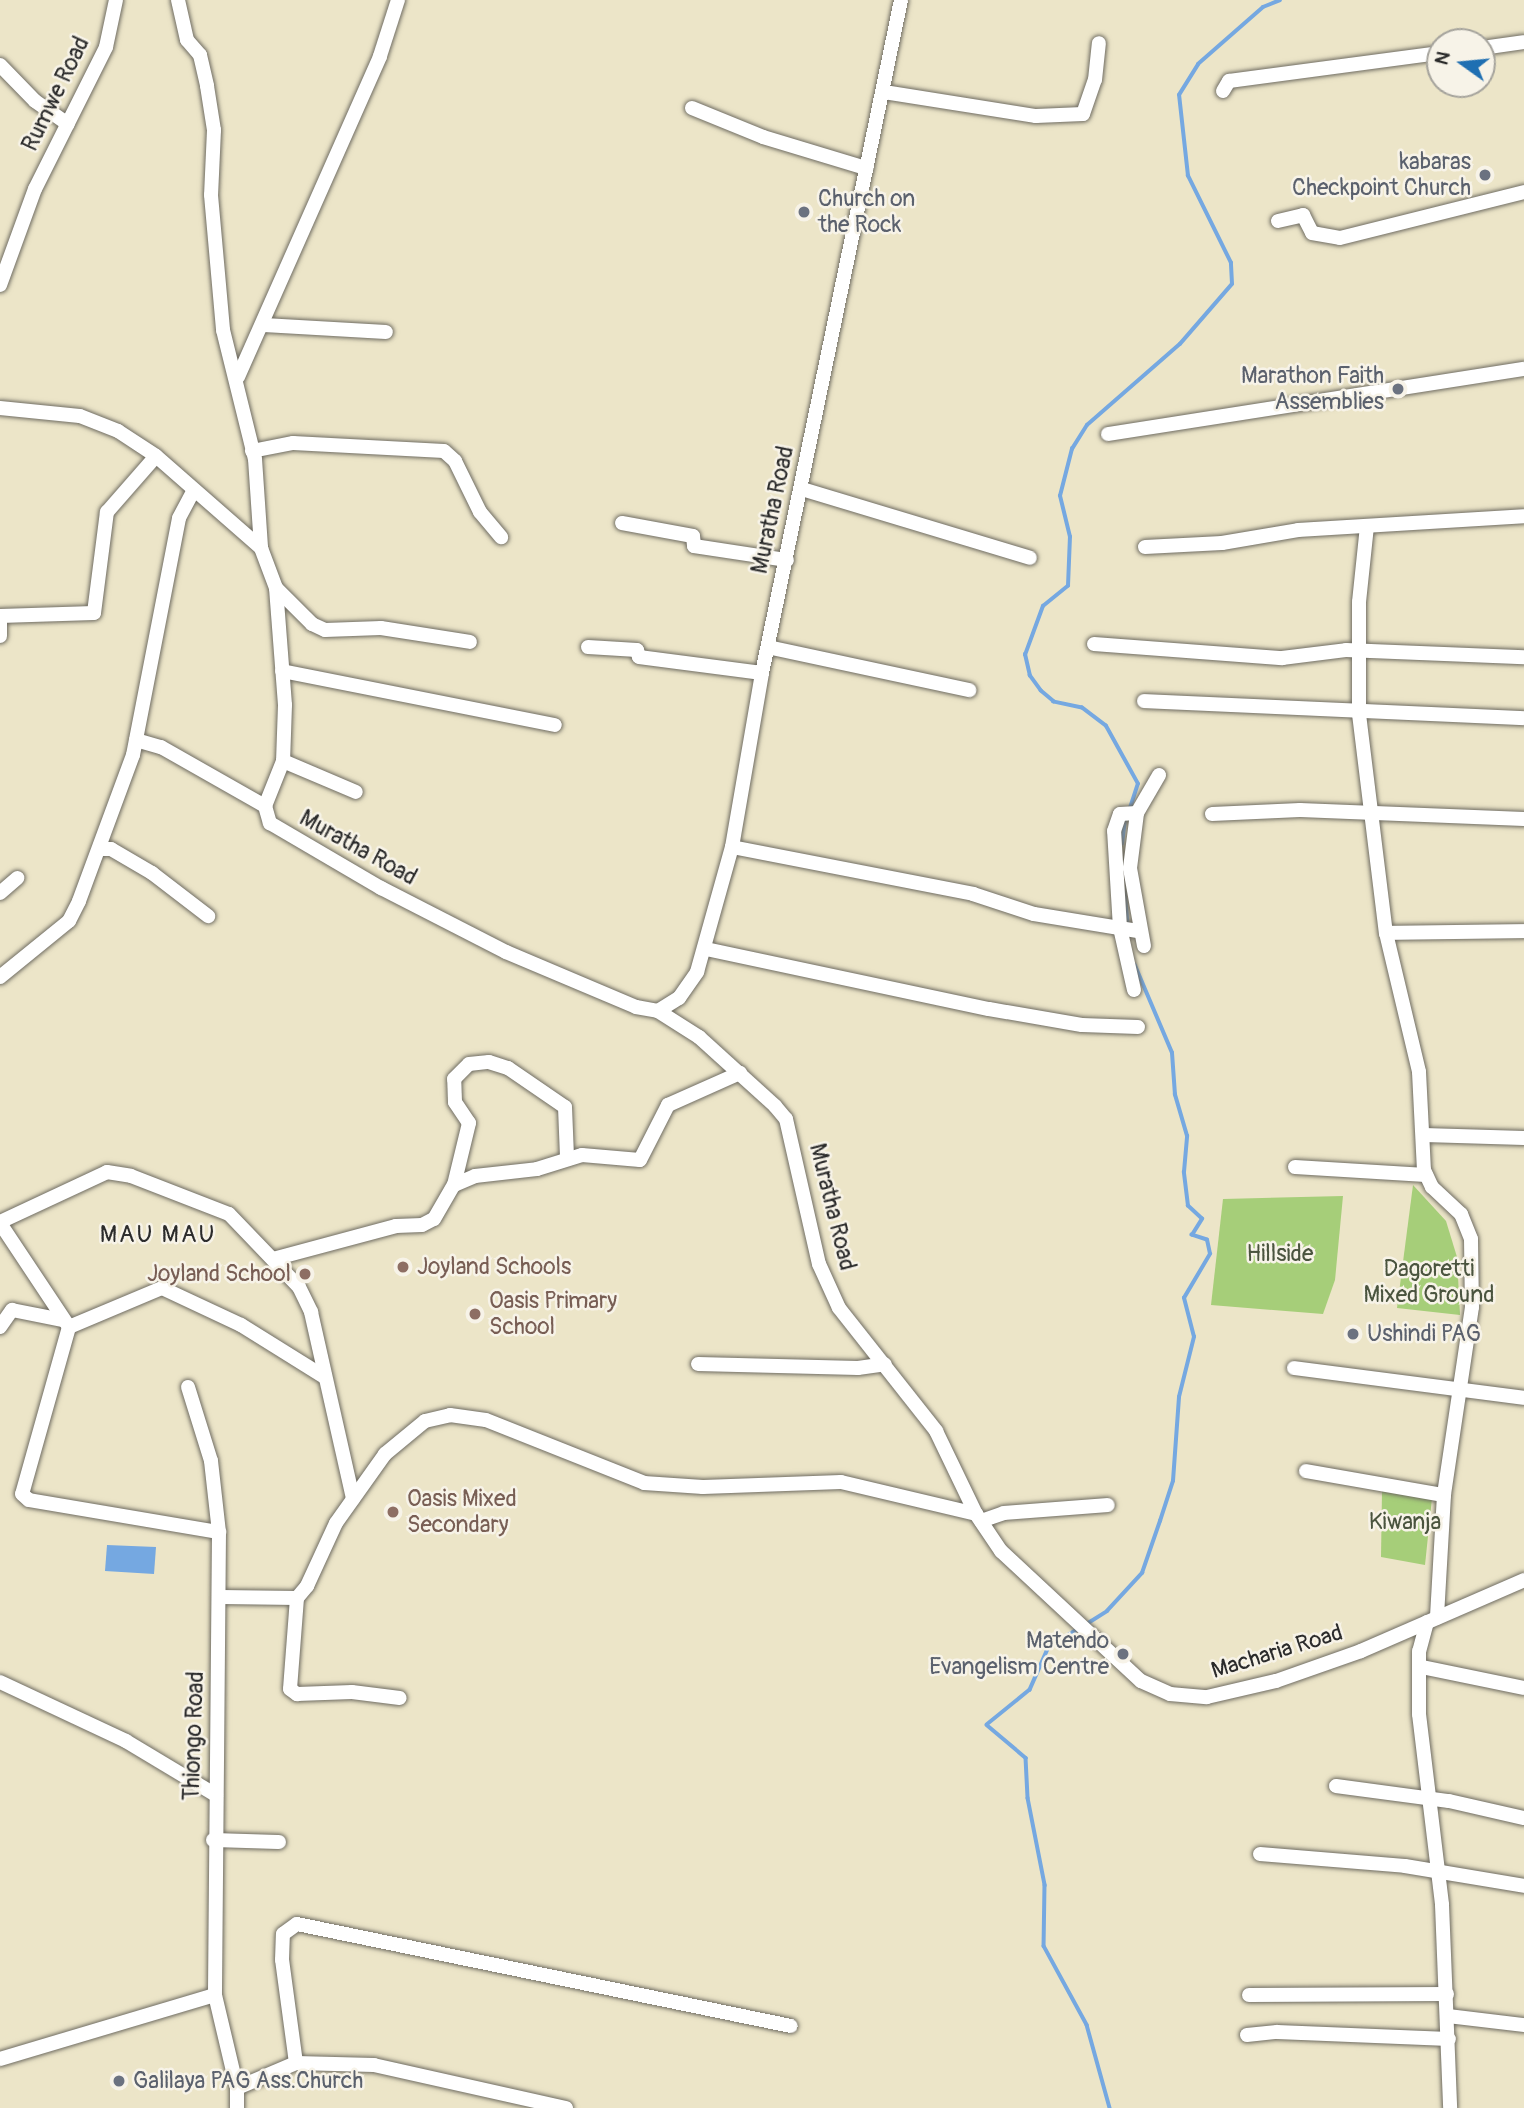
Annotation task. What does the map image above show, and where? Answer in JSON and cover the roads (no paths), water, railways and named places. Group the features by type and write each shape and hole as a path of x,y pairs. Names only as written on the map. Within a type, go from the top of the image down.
{"street":[{"name":"Rumwe Road","path":"1,280 35,189 106,47 116,0"},
{"path":"136,740 162,747 265,806 283,761 282,671 276,589 261,548 252,451 238,377 223,330 215,251 214,130 200,55 187,40 178,0"},
{"path":"238,377 264,326 318,190 380,56 398,0"},
{"name":"Muratha Road","path":"658,1011 679,999 706,949 732,847 762,673 901,0"},
{"path":"884,92 1037,116 1083,114 1095,80 1099,43"},
{"path":"1496,46 1524,43"},
{"path":"1223,91 1229,81 1426,55"},
{"path":"0,65 35,101 68,124"},
{"path":"692,108 764,137 866,168"},
{"path":"1278,221 1303,215 1312,233 1340,238 1524,192"},
{"path":"264,326 386,332"},
{"path":"1108,434 1524,369"},
{"path":"0,408 80,416 118,430 156,456 193,492 261,548"},
{"path":"252,451 293,443 444,451 455,461 480,512 501,537"},
{"path":"0,636 0,616 94,612 107,512 156,456"},
{"path":"802,489 1030,558"},
{"path":"0,977 69,921 100,849 136,740 172,550 184,502 193,492"},
{"path":"1146,547 1367,526 1524,516"},
{"path":"622,523 693,536 694,546 787,560"},
{"path":"1367,526 1359,650 1359,714 1386,933 1419,1072 1426,1175 1432,1187 1461,1214 1471,1239 1472,1307 1444,1494 1432,1620 1419,1651 1422,1667 1419,1714 1432,1799 1439,1871 1447,1994 1450,2108"},
{"path":"276,589 312,624 325,630 381,628 470,642"},
{"path":"1094,644 1282,658 1359,650 1524,657"},
{"path":"588,647 637,650 639,657 762,673"},
{"path":"768,647 969,690"},
{"path":"282,671 555,725"},
{"path":"1144,701 1359,714 1524,718"},
{"path":"283,761 356,792"},
{"path":"1127,929 1130,868 1137,813 1158,775"},
{"name":"Muratha Road","path":"265,806 270,823 285,835 506,952 636,1007 658,1011 699,1037 740,1073 786,1119 819,1264 839,1307 936,1431 978,1517"},
{"path":"1212,814 1373,812 1524,819"},
{"path":"1135,990 1127,929 1114,871 1114,831 1120,814 1137,813"},
{"path":"732,847 1127,929 1143,946"},
{"path":"100,849 111,849 152,873 208,916"},
{"path":"0,893 17,878"},
{"path":"1386,933 1524,931"},
{"path":"706,949 989,1009 1082,1025 1138,1027"},
{"path":"273,1259 396,1226 422,1225 434,1219 454,1185 469,1123 455,1102 454,1079 469,1064 489,1062 508,1068 565,1107 567,1157"},
{"path":"454,1185 475,1176 537,1169 567,1157 640,1160 668,1105 740,1073"},
{"path":"1424,1135 1524,1138"},
{"path":"1296,1167 1426,1175"},
{"path":"219,1532 29,1500 22,1494 66,1323 0,1223 93,1176 115,1173 229,1214 299,1287 311,1312 323,1376 353,1498"},
{"path":"0,1326 12,1310 66,1323 162,1289 241,1325 323,1376"},
{"path":"698,1364 858,1368 885,1364"},
{"path":"1294,1368 1524,1398"},
{"name":"Thiongo Road","path":"188,1387 211,1461 219,1532 220,1597 213,1840 215,1995 237,2088 237,2108"},
{"path":"400,1698 352,1692 297,1694 290,1689 297,1598 353,1498 405,1434 425,1421 450,1415 486,1420 644,1483 703,1487 841,1482 978,1517 1108,1505"},
{"path":"1306,1471 1444,1494"},
{"name":"Macharia Road","path":"978,1517 1001,1551 1040,1590 1075,1616 1100,1645 1141,1681 1170,1694 1207,1697 1324,1665 1524,1580"},
{"path":"220,1597 297,1598"},
{"path":"1422,1667 1524,1688"},
{"path":"0,1682 126,1741 216,1795"},
{"path":"1335,1786 1432,1799 1524,1818"},
{"path":"213,1840 279,1842"},
{"path":"1261,1854 1439,1871 1524,1886"},
{"path":"296,2063 281,1942 290,1927 297,1924 791,2026"},
{"path":"1249,1995 1447,1994"},
{"path":"0,2059 215,1995"},
{"path":"1448,2016 1524,2025"},
{"path":"1247,2035 1277,2032 1449,2039"},
{"path":"237,2088 296,2063 374,2065 566,2108"}],"water":[{"path":"107,1545 156,1547 154,1574 105,1571"}],"waterway":[{"path":"1130,808 1138,784 1106,726 1082,708 1054,702 1041,691 1030,676 1025,655 1043,606 1068,586 1070,537 1060,496 1072,449 1087,425 1180,344 1232,284 1231,263 1188,176 1179,95 1198,64 1263,7 1280,0"},
{"path":"1122,844 1125,821"},
{"path":"1125,890 1128,925"},
{"path":"1085,1625 1107,1611 1142,1573 1160,1521 1173,1481 1179,1397 1194,1337 1184,1298 1210,1254 1207,1240 1192,1235 1202,1219 1188,1206 1184,1172 1187,1136 1175,1095 1172,1053 1135,966"},
{"path":"1079,1629 1049,1647 1030,1690 987,1725 1026,1758 1028,1798 1045,1885 1044,1946 1087,2025 1110,2108"}],"place":[{"name":"kabaras Checkpoint Church","path":"1485,175"},
{"name":"Church on the Rock","path":"804,212"},
{"name":"Marathon Faith Assemblies","path":"1398,389"},
{"name":"Joyland Schools","path":"403,1267"},
{"name":"Joyland School","path":"305,1274"},
{"name":"Oasis Primary School","path":"475,1314"},
{"name":"Ushindi PAG","path":"1353,1334"},
{"name":"Oasis Mixed Secondary","path":"393,1512"},
{"name":"Matendo Evangelism Centre","path":"1123,1654"},
{"name":"Galilaya PAG Ass.Church","path":"119,2081"}],"district":[{"name":"MAU MAU","path":"158,1235"}],"park label":[{"name":"Hillside","path":"1280,1254"},
{"name":"Dagoretti Mixed Ground","path":"1429,1282"},
{"name":"Kiwanja","path":"1405,1522"}]}
